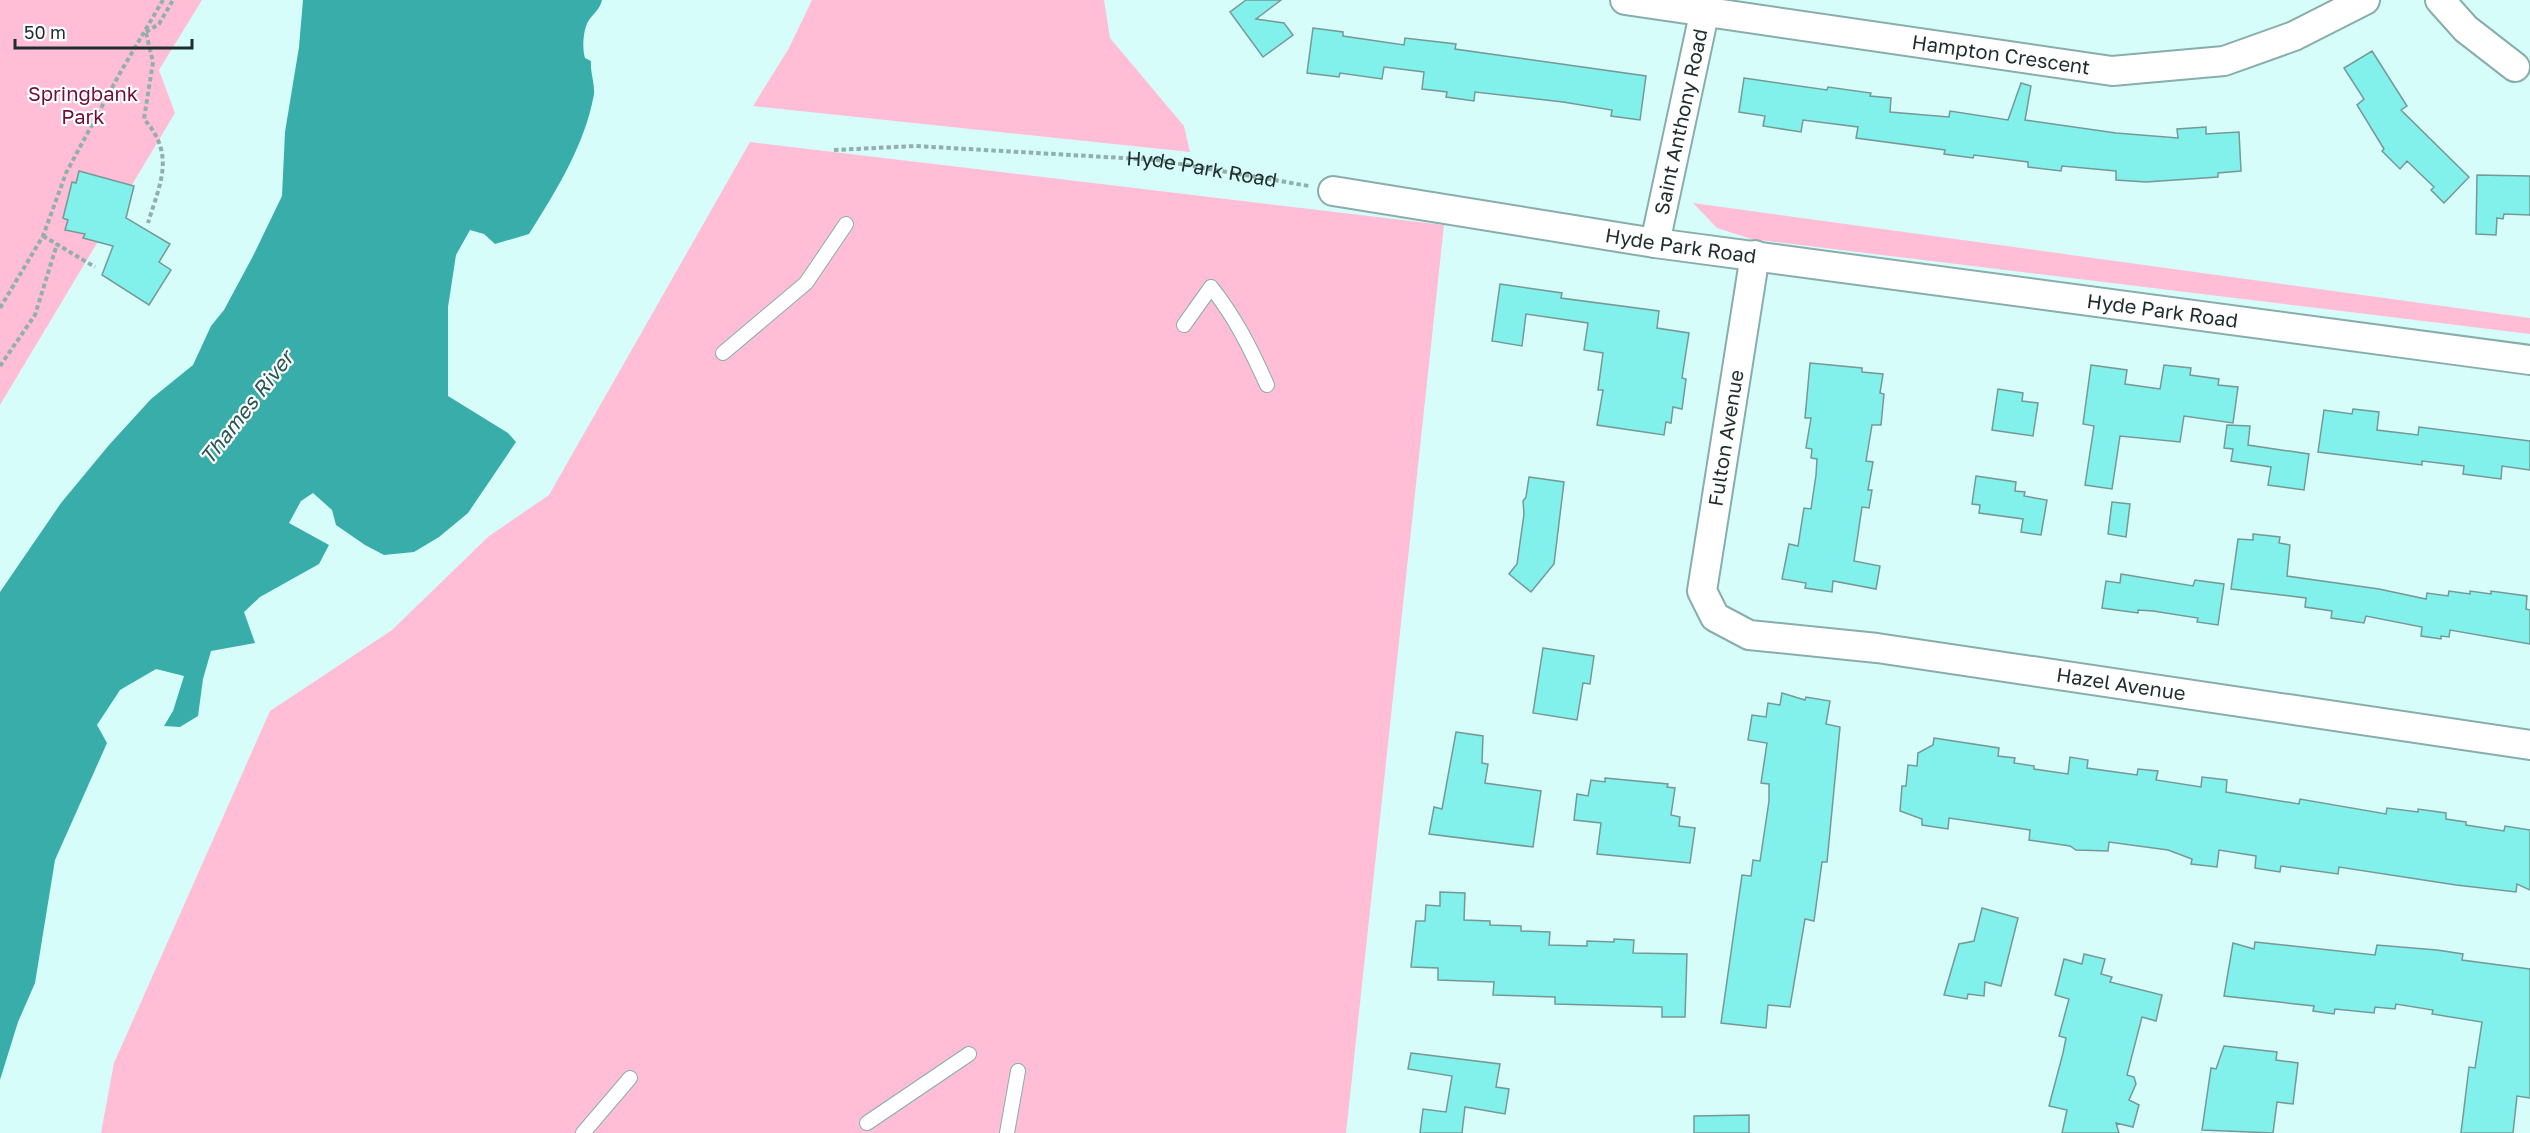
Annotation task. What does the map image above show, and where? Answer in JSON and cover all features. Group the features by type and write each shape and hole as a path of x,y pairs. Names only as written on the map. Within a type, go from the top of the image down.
{"street":[{"name":"Hampton Crescent","path":"1624,0 1706,7 2112,71 2224,61 2294,36 2366,0"},
{"path":"2440,0 2466,29 2515,68"},
{"name":"Saint Anthony Road","path":"1655,243 1706,7"},
{"name":"Hyde Park Road","path":"1333,191 1655,243 2530,360"},
{"name":"Fulton Avenue","path":"1715,617 1702,591 1755,255"},
{"name":"Hazel Avenue","path":"1715,617 1749,635 1877,648 2530,745"}],"lane":[{"path":"723,353 806,283 846,225"},
{"path":"1184,325 1211,287 1240,328 1267,385"},
{"path":"867,1123 969,1054"},
{"path":"1007,1133 1018,1071"},
{"path":"583,1133 630,1078"}],"path":[{"path":"0,308 43,236 66,173 120,73 163,0"},
{"path":"146,32 159,24 173,0"},
{"path":"146,32 153,62 144,119 153,129 163,149 165,170 148,223"},
{"name":"Hyde Park Road","path":"834,150 916,146 1157,160 1333,191"},
{"path":"43,236 95,267"},
{"path":"0,366 35,315 57,244"}],"green space":[{"name":"Springbank Park","path":"0,0 202,0 159,70 175,113 0,405"},
{"path":"812,0 1104,0 1110,38 1184,126 1190,152 753,106 789,48"},
{"path":"750,142 1444,225 1346,1133 101,1133 114,1063 270,711 392,630 489,536 549,495"},
{"path":"1693,203 2530,318 2530,334 1751,239 1717,228"}],"water":[{"name":"Thames River","path":"303,0 602,0 585,28 584,54 585,58 591,61 594,86 590,113 577,149 559,184 529,234 495,244 484,234 470,230 456,255 448,307 448,396 508,433 516,442 468,513 439,537 414,552 384,555 365,545 336,525 332,510 313,493 301,501 289,523 329,545 319,564 260,597 244,612 255,643 211,651 203,679 198,716 180,727 164,726 173,711 184,676 156,669 120,690 97,725 107,743 55,860 35,983 18,1022 0,1080 0,592 61,503 109,445 151,399 193,365 211,326 224,310 253,256 282,196 285,132 299,47"}],"building":[{"path":"1246,0 1281,0 1256,19 1284,23 1293,35 1263,57 1230,12"},
{"path":"1313,28 1343,32 1343,36 1404,45 1405,38 1456,44 1455,49 1646,76 1640,120 1611,116 1612,110 1563,102 1475,92 1474,101 1446,97 1447,92 1422,89 1424,72 1384,67 1382,79 1340,73 1339,77 1307,73"},
{"path":"2372,51 2407,106 2401,110 2469,177 2444,203 2431,190 2434,187 2407,161 2400,169 2382,151 2384,149 2357,105 2364,99 2344,68"},
{"path":"1744,78 1827,90 1828,87 1871,93 1870,96 1891,98 1890,112 1949,117 1950,111 2008,120 2021,83 2031,86 2025,120 2116,133 2178,138 2177,129 2206,127 2206,134 2239,132 2241,171 2218,173 2218,177 2146,182 2116,180 2116,171 2062,166 2061,171 2028,167 2028,162 1974,155 1973,158 1944,154 1945,150 1856,138 1858,127 1803,120 1801,132 1763,126 1765,116 1739,112"},
{"path":"79,171 134,186 126,218 170,244 159,262 171,270 149,305 102,275 113,246 83,238 85,234 65,230 68,220 63,218 72,182 76,183"},
{"path":"2477,175 2530,176 2530,215 2504,214 2503,219 2497,218 2496,235 2476,234"},
{"path":"1500,284 1562,293 1561,298 1659,311 1657,328 1689,333 1682,378 1686,379 1682,409 1673,407 1671,423 1666,422 1664,435 1597,425 1603,390 1598,390 1603,353 1584,350 1588,323 1526,314 1522,346 1492,341"},
{"path":"1810,363 1862,368 1862,372 1883,374 1880,393 1884,394 1881,425 1872,425 1866,461 1873,462 1868,490 1872,490 1869,508 1862,507 1854,561 1880,566 1876,589 1833,581 1832,592 1805,588 1806,583 1782,579 1789,544 1798,546 1804,508 1811,509 1816,475 1817,459 1811,458 1812,449 1806,448 1811,418 1805,418"},
{"path":"2091,365 2127,370 2125,384 2160,389 2164,365 2191,368 2190,375 2219,379 2218,385 2238,387 2233,423 2184,416 2180,442 2120,436 2112,489 2085,485 2094,426 2083,424"},
{"path":"1998,389 2023,393 2022,401 2038,403 2033,436 1992,430"},
{"path":"2353,409 2379,412 2377,430 2418,435 2419,427 2530,441 2530,470 2502,466 2501,479 2463,474 2464,466 2422,461 2422,465 2318,452 2324,410 2352,414"},
{"path":"2227,425 2250,426 2248,445 2309,454 2304,490 2268,485 2271,467 2231,461 2233,449 2224,448"},
{"path":"1976,476 2016,482 2015,491 2025,492 2024,496 2047,500 2041,535 2021,532 2023,519 1979,513 1980,505 1972,504"},
{"path":"1529,477 1564,482 1554,564 1531,592 1509,574 1517,564 1524,514 1523,501 1526,497"},
{"path":"2112,502 2130,504 2126,537 2108,534"},
{"path":"2253,534 2280,537 2279,543 2290,545 2287,576 2379,589 2426,599 2427,593 2448,596 2449,591 2491,594 2491,591 2527,596 2526,609 2530,610 2530,644 2450,630 2449,637 2441,636 2441,639 2421,636 2422,627 2366,616 2364,623 2331,618 2332,611 2305,607 2306,598 2231,589 2238,539 2253,540"},
{"path":"2121,574 2193,586 2195,580 2224,584 2218,625 2197,622 2198,618 2153,611 2138,610 2138,613 2102,608 2106,581 2120,583"},
{"path":"1543,648 1594,656 1590,684 1583,683 1577,720 1533,713"},
{"path":"1782,693 1805,700 1806,697 1830,701 1826,724 1840,727 1827,862 1822,862 1814,921 1805,919 1790,1007 1768,1005 1766,1028 1721,1023 1742,875 1751,876 1753,860 1760,861 1769,801 1769,784 1761,783 1767,743 1748,740 1752,715 1766,717 1768,703 1780,705"},
{"path":"1456,732 1483,736 1482,763 1488,764 1485,783 1541,791 1533,847 1429,834 1434,807 1442,809"},
{"path":"1934,738 1999,748 1998,756 2015,758 2014,763 2034,766 2034,769 2068,774 2070,757 2088,760 2087,768 2137,775 2138,769 2158,771 2156,780 2201,787 2202,777 2227,780 2226,792 2299,804 2300,799 2386,814 2387,808 2418,812 2418,809 2446,813 2446,819 2466,822 2466,825 2504,831 2505,826 2530,830 2530,890 2517,884 2516,892 2339,867 2338,874 2281,866 2280,872 2255,868 2256,856 2219,850 2217,867 2191,864 2192,859 2168,850 2109,842 2108,851 2076,850 2070,846 2029,840 2030,830 1949,818 1948,829 1922,825 1922,819 1900,811 1902,786 1906,786 1908,765 1917,766 1918,753 1933,745"},
{"path":"1605,778 1668,784 1667,787 1675,788 1671,815 1680,817 1679,826 1695,828 1690,863 1597,854 1601,823 1574,820 1577,794 1588,796 1591,780 1605,782"},
{"path":"1440,892 1465,893 1464,920 1490,921 1490,925 1521,926 1521,931 1550,932 1549,945 1587,946 1587,941 1634,940 1633,953 1687,954 1685,1017 1662,1017 1662,1007 1555,1004 1555,997 1493,995 1494,982 1438,980 1438,968 1411,967 1416,921 1425,921 1426,905 1440,906"},
{"path":"1982,908 2018,918 2001,986 1985,982 1984,996 1968,994 1967,999 1944,995 1959,944 1974,941"},
{"path":"2255,942 2375,955 2377,945 2437,950 2463,954 2462,960 2530,969 2530,1098 2517,1096 2513,1133 2461,1133 2469,1067 2475,1068 2482,1022 2432,1014 2433,1010 2396,1004 2395,1009 2375,1007 2374,1013 2335,1009 2334,1014 2313,1011 2314,1006 2224,996 2233,943 2254,949"},
{"path":"2084,954 2105,959 2101,974 2112,977 2110,982 2162,995 2156,1021 2142,1017 2127,1075 2134,1077 2136,1084 2129,1100 2139,1105 2133,1127 2116,1123 2119,1133 2062,1133 2067,1110 2049,1106 2066,1038 2059,1036 2069,999 2055,995 2064,959 2082,964"},
{"path":"2224,1046 2277,1052 2276,1060 2298,1063 2293,1104 2277,1102 2273,1133 2202,1130 2211,1068 2216,1069"},
{"path":"1411,1053 1500,1064 1496,1087 1509,1089 1505,1114 1465,1107 1462,1133 1420,1133 1423,1109 1446,1112 1452,1076 1408,1069"},
{"path":"1749,1115 1749,1133 1694,1133 1694,1116"}]}
